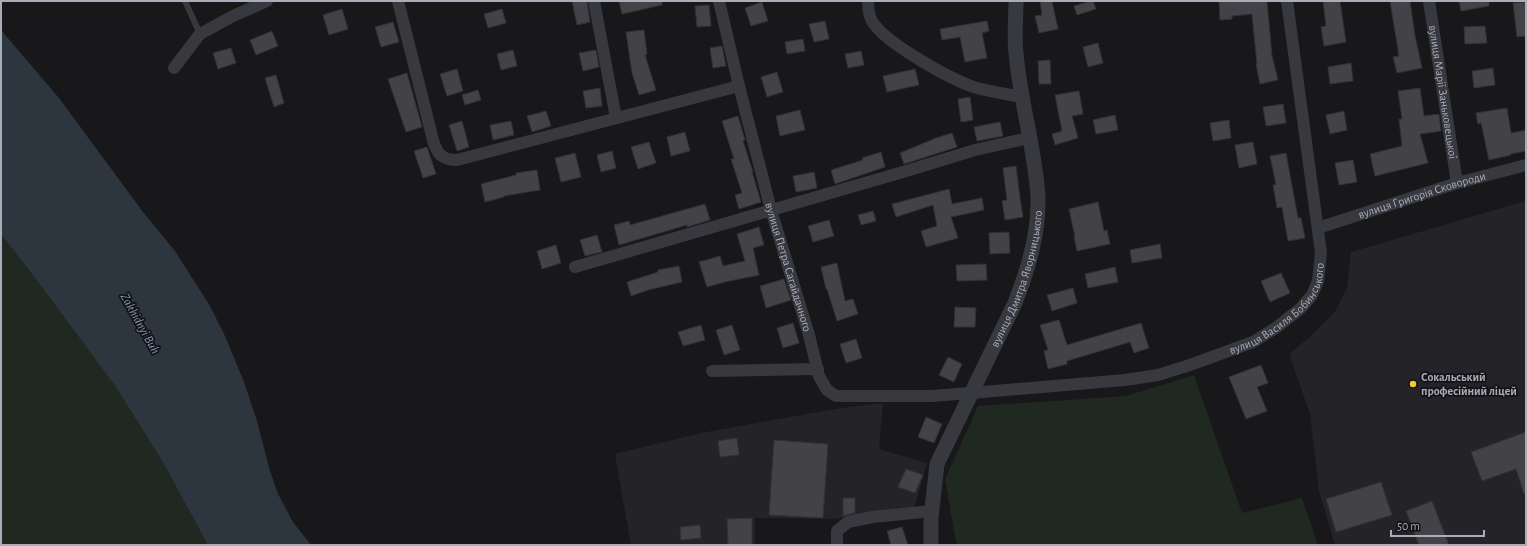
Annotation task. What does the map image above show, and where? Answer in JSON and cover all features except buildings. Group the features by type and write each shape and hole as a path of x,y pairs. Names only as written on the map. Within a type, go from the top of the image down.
{"street":[{"path":"174,68 200,34 233,16 267,1"},
{"path":"398,1 436,151 443,158 457,160 739,86"},
{"path":"594,1 616,118"},
{"name":"вулиця Петра Сагайдачного","path":"720,1 739,86 771,210 809,335 819,376 827,390 836,396 931,396 971,393"},
{"path":"868,1 868,9 874,24 894,43 949,77 977,88 1022,97"},
{"name":"вулиця Дмитра Яворницького","path":"931,545 932,511 937,464 957,426 971,393 1015,303 1025,279 1032,252 1038,197 1016,52 1016,1"},
{"name":"вулиця Василя Бобинського","path":"971,393 1158,376 1190,366 1253,342 1283,323 1301,308 1312,295 1318,282 1321,252 1287,1"},
{"name":"вулиця Марії Заньковецької","path":"1429,1 1457,184"},
{"path":"575,267 975,150 1029,138"},
{"name":"вулиця Григорія Сковороди","path":"1318,228 1457,184 1526,165"},
{"path":"712,371 818,369"},
{"path":"837,545 837,531 848,522 873,517 932,511"}],"lane":[{"path":"185,1 200,34"}],"shaded area":[{"path":"1,146 241,545 1,545"},
{"name":"Сокальський професійний ліцей","path":"1526,201 1526,545 1335,545 1319,491 1310,414 1289,354 1312,335 1336,310 1347,288 1351,252"},
{"path":"1194,375 1242,513 1302,498 1318,545 957,545 945,479 978,406 1126,396"},
{"path":"883,403 879,449 927,463 914,509 832,519 755,518 755,545 631,545 615,454 701,433 841,408"}],"water":[{"name":"Zakhidnyi Buh","path":"1,30 59,98 143,212 175,251 210,306 225,336 244,382 278,494 293,522 311,545 208,545 163,462 116,387 1,234"}],"place":[{"name":"Сокальський професійний ліцей","path":"1413,384"}]}
